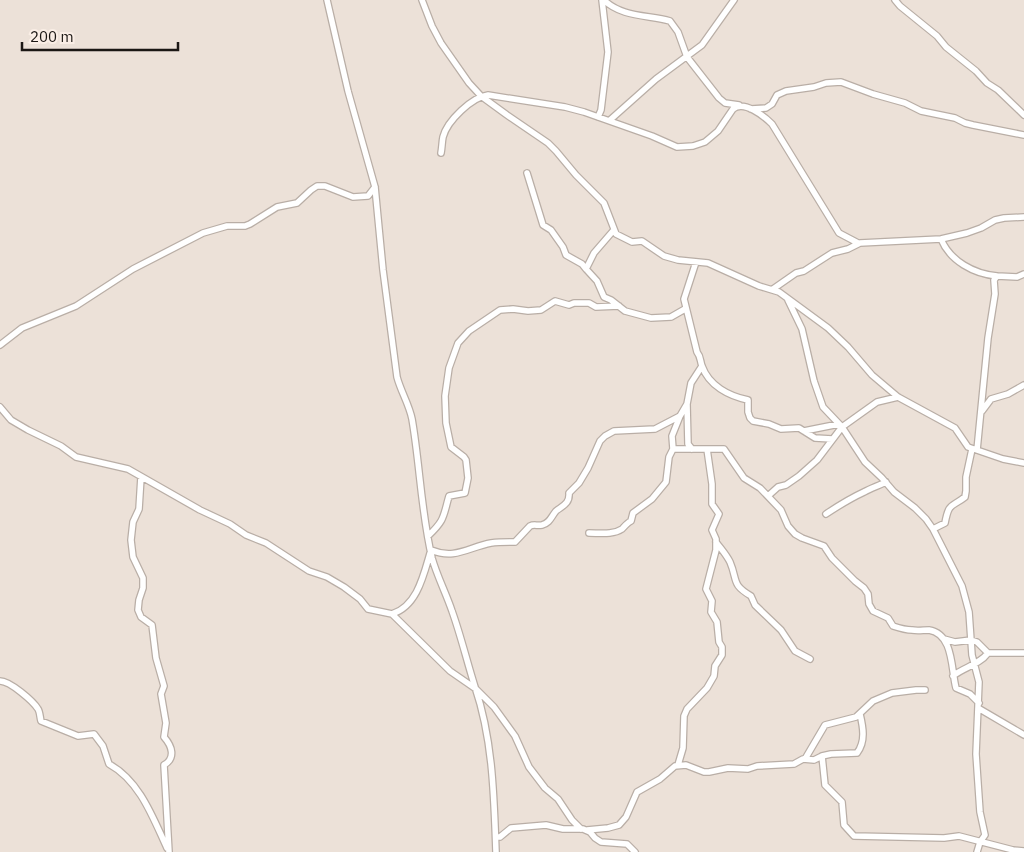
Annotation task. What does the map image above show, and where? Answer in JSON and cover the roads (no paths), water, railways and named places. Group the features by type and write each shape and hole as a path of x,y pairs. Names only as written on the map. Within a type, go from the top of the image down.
{"street":[{"path":"328,0 349,98 375,187 383,270 396,370 399,384 409,404 428,536 435,567 452,611 476,689 491,763 496,852"},
{"path":"422,0 432,26 450,57 469,83 481,96 516,123 552,147 604,203 610,216 613,231 619,236 632,242 642,241 664,256 678,260 708,263 759,286 773,289 828,328 848,347 872,375 898,397 955,428 968,447 1004,459 1024,463"},
{"path":"598,116 601,110 608,52 603,0"},
{"path":"603,0 610,6 622,11 670,21 678,32 687,57 725,103 749,108 766,108 772,104 777,95 786,91 841,82 922,111 956,118 973,125 1024,135"},
{"path":"610,120 656,79 687,57 705,41 734,0"},
{"path":"895,0 1024,115"},
{"path":"441,153 443,137 451,124 467,105 481,96 495,95 565,107 610,120 652,136 671,146 689,147 710,138 718,131 733,109 739,105"},
{"path":"749,108 772,124 839,233 858,243"},
{"path":"527,174 543,225 551,230 563,247 566,255 582,264 597,282 604,297 632,314 661,318 671,317 685,309"},
{"path":"0,345 22,328 76,306 133,269 203,233 227,226 245,226 250,224 278,207 297,203 317,186 326,186 357,198 368,196 375,187"},
{"path":"773,289 796,273 832,253 848,249 858,243 941,239 967,233 995,220 1024,217"},
{"path":"586,269 594,252 613,231"},
{"path":"941,239 944,247 964,267 997,276 1017,278 1024,274"},
{"path":"696,262 684,294 685,309 697,352 701,357 702,366 708,377 717,387 732,396 748,400 748,412 750,418 754,421 781,429 795,427 815,438 832,439"},
{"path":"933,529 945,523 951,504 965,496 966,477 982,411 984,370 995,294 993,283 997,276"},
{"path":"788,300 802,329 821,402 826,411 841,426 861,457 894,492 923,516 933,529 966,596 970,620 972,654 979,682 976,754 980,812 985,835 980,842 977,852"},
{"path":"428,536 443,519 446,513 448,496 465,493 468,485 466,460 451,447 446,414 446,388 458,343 469,332 500,310 541,310 555,301 569,305 589,303 596,307 619,306"},
{"path":"692,449 688,444 687,404 691,383 702,366"},
{"path":"982,411 991,399 1008,394 1024,385"},
{"path":"768,496 778,487 786,485 799,476 816,460 841,426 877,402 898,397"},
{"path":"589,533 609,534 622,530 631,521 633,513 652,499 666,482 669,457 673,448 672,436 687,404"},
{"path":"0,407 11,420 61,446 76,457 128,469 200,510 230,524 246,535 266,543 309,571 332,580 360,599 368,609 392,614 402,611 411,601 419,586 431,550"},
{"path":"431,550 448,554 467,552 492,543 515,542 530,526 542,525 548,522 557,510 563,508 570,496 569,493 579,483 600,441 605,436 614,431 655,429 680,416"},
{"path":"804,431 841,426"},
{"path":"673,448 724,449 744,478 760,488 781,510 788,526 795,534 824,546 838,564 864,588 868,594 868,604 873,611 884,615 893,626 911,630 930,630 944,639 955,642 970,640 977,642 988,653"},
{"path":"678,765 683,748 684,716 687,709 707,688 714,676 715,666 722,655 717,622 711,612 712,601 706,589 715,554 716,542 712,530 719,514 712,504 712,484 707,449"},
{"path":"140,477 139,509 133,522 133,557 143,578 143,588 138,610 140,617 152,625 156,658 164,686 161,694 166,723 164,737 170,743 172,755 170,762 164,765 169,852"},
{"path":"826,514 867,490 874,489 886,482"},
{"path":"716,542 723,549 733,570 736,584 751,596 754,605 781,630 795,651 810,659"},
{"path":"392,614 450,670 476,689 500,713 515,736 529,767 545,788 558,799 572,820 600,842 627,844 635,852"},
{"path":"944,639 952,661 956,688 970,694 979,705 1024,735"},
{"path":"953,676 963,669 975,665 988,653 1024,653"},
{"path":"0,681 6,681 18,689 38,709 41,721 78,736 94,734 103,746 109,764 118,768 133,784 169,852"},
{"path":"805,759 825,725 856,717 873,701 892,693 925,690"},
{"path":"496,838 511,828 533,825 546,825 563,829 608,828 619,825 626,817 636,792 660,779 678,765 686,765 709,772 728,768 748,769 757,766 794,764 805,759 814,760 831,754 857,754 861,748 864,732 860,714"},
{"path":"822,756 825,785 842,802 844,825 854,836 944,838 955,836 1024,851"}]}
